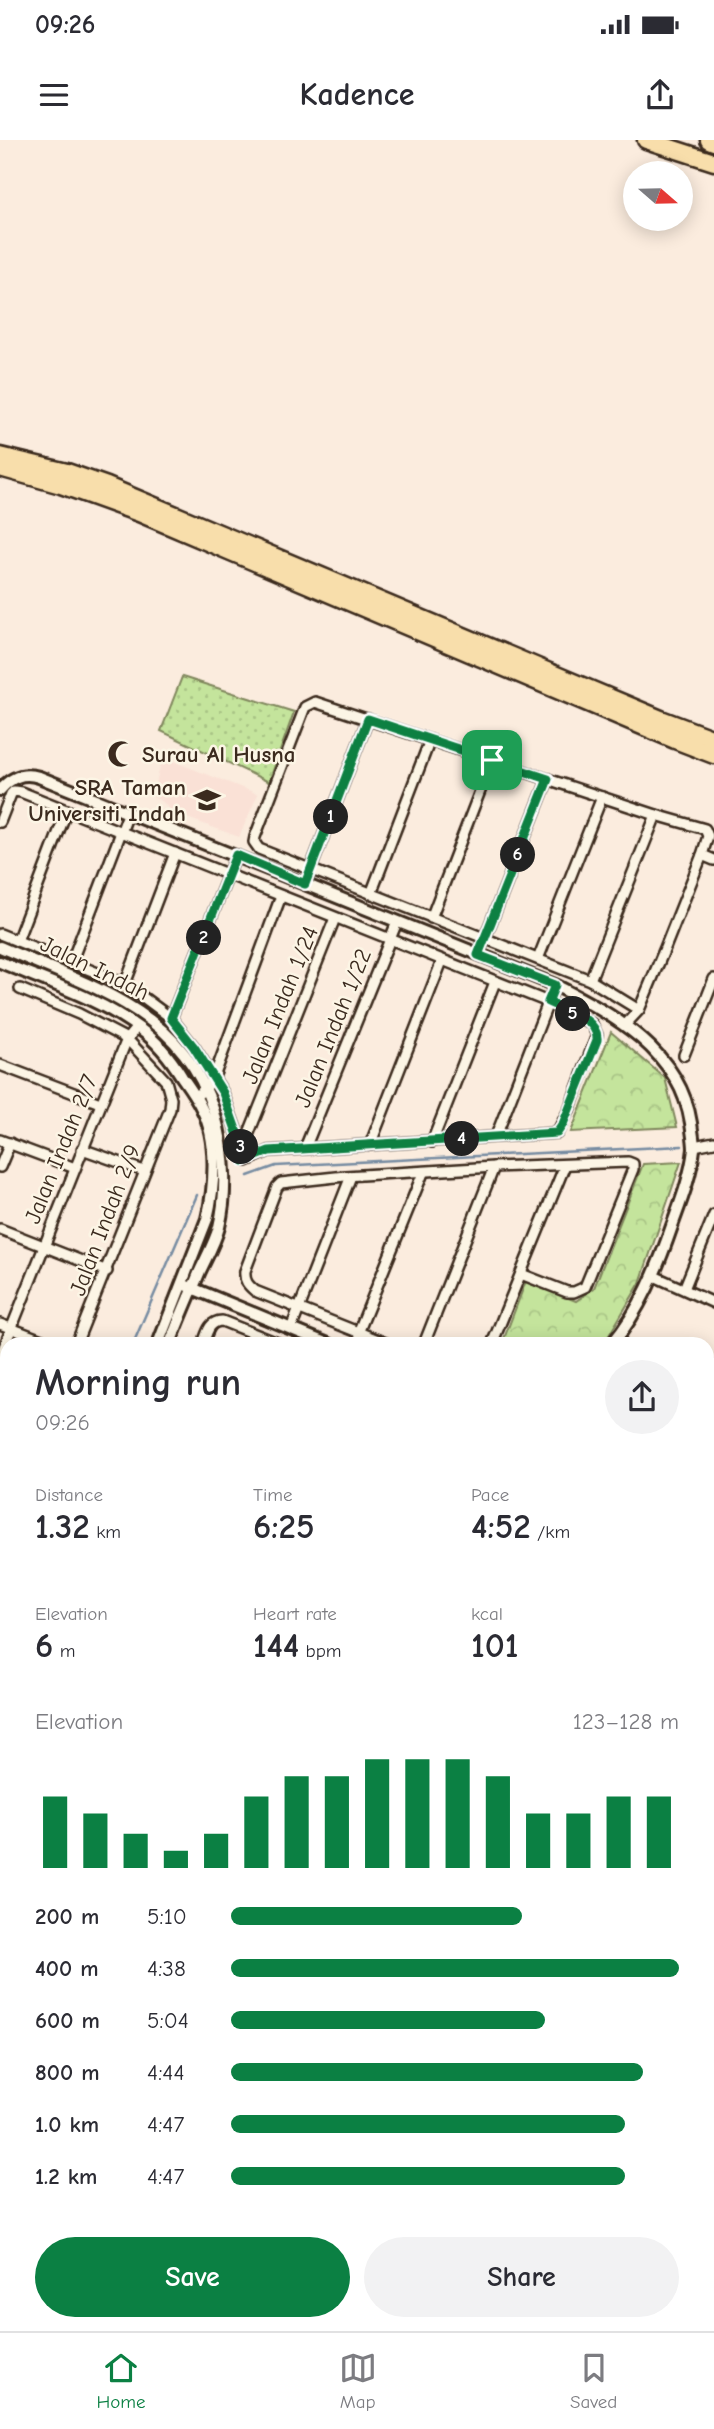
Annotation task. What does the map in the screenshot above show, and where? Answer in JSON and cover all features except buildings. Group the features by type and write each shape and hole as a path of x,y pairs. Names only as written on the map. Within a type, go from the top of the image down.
{"highway":[{"path":"646,140 714,162"},
{"path":"0,456 67,472 120,491 661,719 714,738"},
{"path":"0,468 61,485 139,513 714,755"}],"street":[{"path":"626,1024 639,1010 702,855 708,835 705,829 315,702 305,707 254,842 259,849 590,980 639,1010"},
{"path":"305,884 368,719"},
{"path":"371,894 430,740"},
{"path":"431,918 492,760"},
{"path":"0,790 20,775 30,774 236,855 555,985 626,1024 652,1047 672,1071 689,1112 694,1146 684,1194 654,1276 616,1337"},
{"path":"478,955 548,779"},
{"path":"0,822 12,792 28,795 548,1002 592,1024 597,1031 597,1040 557,1133 269,1151 247,1161 243,1158 240,1141 223,1093 171,1018 125,984 0,934"},
{"path":"538,959 602,797"},
{"path":"17,941 67,810"},
{"path":"71,963 128,814"},
{"path":"590,980 656,815"},
{"path":"125,984 175,853"},
{"path":"171,1018 236,855"},
{"path":"702,855 714,860"},
{"path":"195,1097 214,1077 281,895"},
{"name":"Jalan Indah 1/24","path":"240,1141 246,1140 252,1127 335,918"},
{"name":"Jalan Indah 1/22","path":"305,1148 397,922"},
{"path":"0,976 3,948"},
{"name":"Jalan Indah","path":"3,948 88,984 163,1028 178,1043 206,1088 221,1140 223,1199 218,1230 173,1337"},
{"path":"370,1144 442,961"},
{"name":"Jalan Indah","path":"2,963 72,992 137,1027 153,1039 172,1061 203,1110 209,1127 212,1154 211,1202 207,1219 161,1337"},
{"path":"684,1055 714,979"},
{"path":"432,1142 495,982"},
{"path":"496,1136 555,985"},
{"path":"19,989 79,1014 127,1039"},
{"name":"Jalan Indah 2/7","path":"8,1337 100,1103 127,1039 137,1027"},
{"name":"Jalan Indah 2/9","path":"79,1337 172,1099 166,1081 127,1039"},
{"path":"0,1065 100,1103"},
{"path":"0,1140 75,1168"},
{"path":"694,1146 714,1142"},
{"path":"0,1167 10,1143"},
{"path":"82,1149 144,1171"},
{"path":"369,1337 255,1291 244,1279 277,1187 281,1183 290,1180 494,1167 628,1162 633,1164 585,1287 567,1292 521,1274"},
{"path":"495,1337 565,1164"},
{"path":"427,1337 494,1167"},
{"path":"358,1333 423,1173"},
{"path":"291,1329 351,1176"},
{"path":"684,1289 714,1215"},
{"path":"0,1229 107,1270"},
{"path":"654,1276 714,1303"},
{"path":"181,1284 311,1337"},
{"path":"206,1337 211,1325 216,1321 228,1323 261,1337"},
{"path":"0,1324 34,1337"}],"shaded area":[{"name":"SRA Taman Universiti Indah","path":"162,757 258,794 239,837 171,812 163,802 153,797"}],"green space":[{"path":"182,677 294,712 269,782 161,731"},
{"path":"611,1032 665,1078 677,1127 571,1132"},
{"path":"681,1162 640,1283 608,1337 505,1337 526,1281 576,1301 594,1288 643,1164"}],"waterway":[{"path":"248,1176 276,1166 682,1146"},
{"path":"136,1337 197,1195"}],"place":[{"name":"Surau Al Husna","path":"121,754"},
{"name":"SRA Taman Universiti Indah","path":"207,800"}],"route":[{"path":"368,719 492,760 548,779 478,955 555,985 548,1002 592,1024 597,1031 597,1040 560,1129 551,1134 269,1151 244,1161 223,1093 194,1047 171,1018 236,855 305,884 368,719"}]}
